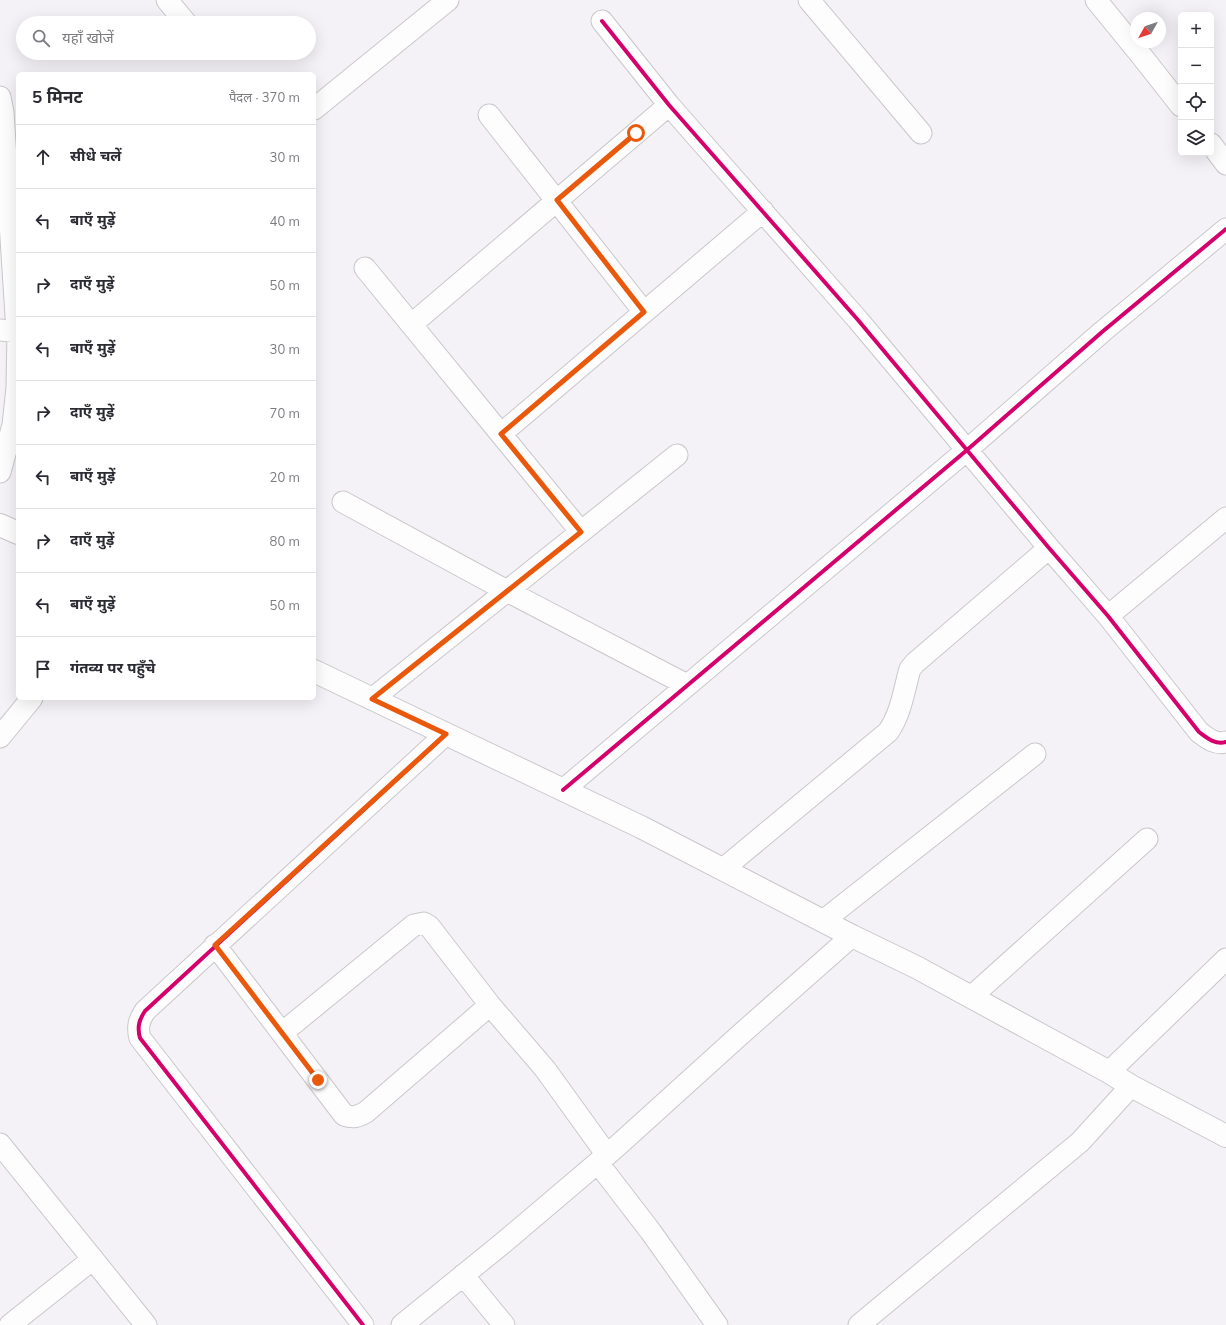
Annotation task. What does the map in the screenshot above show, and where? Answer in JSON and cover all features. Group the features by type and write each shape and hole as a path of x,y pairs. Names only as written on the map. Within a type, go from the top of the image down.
{"main road":[{"path":"0,525 16,533"},
{"path":"316,672 641,827 852,936 916,967 1109,1072 1131,1086 1226,1136"}],"street":[{"path":"166,0 180,16"},
{"path":"316,107 448,0"},
{"path":"809,0 921,133"},
{"path":"1096,0 1178,102"},
{"path":"602,21 669,105 763,210 858,320 1108,616 1199,732 1210,740 1221,743 1226,742"},
{"path":"0,97 3,112 12,331 16,369"},
{"path":"412,324 669,105"},
{"path":"489,115 644,312"},
{"path":"1214,148 1226,164"},
{"path":"501,434 763,210"},
{"path":"563,790 968,450 1102,332 1226,229"},
{"path":"365,268 581,532"},
{"path":"0,472 13,425 16,403"},
{"path":"372,699 677,455"},
{"path":"343,502 507,591 687,685"},
{"path":"1108,616 1226,518"},
{"path":"723,869 888,732 894,724 910,669 915,663 1049,548"},
{"path":"0,737 30,700"},
{"path":"363,1325 140,1038 137,1029 139,1021 145,1010 446,734"},
{"path":"823,921 1035,754"},
{"path":"971,997 1147,839"},
{"path":"282,1033 414,925 424,923 429,926 490,1005 545,1069 602,1159 651,1232 717,1325"},
{"path":"402,1325 602,1159 852,936"},
{"path":"215,945 344,1115 355,1117 366,1112 490,1005"},
{"path":"1109,1072 1226,959"},
{"path":"859,1325 1080,1142 1131,1086"},
{"path":"0,1144 146,1325"},
{"path":"10,1325 93,1259"},
{"path":"463,1275 504,1325"}],"cycle path":[{"path":"602,21 669,105 858,320 1108,616 1199,732 1215,742 1226,742"},
{"path":"563,790 967,450 1102,332 1226,229"},
{"path":"363,1325 140,1038 139,1024 145,1011 446,734"}],"route":[{"path":"318,1080 215,945 446,734 372,699 581,532 501,434 644,312 557,200 636,133"}]}
